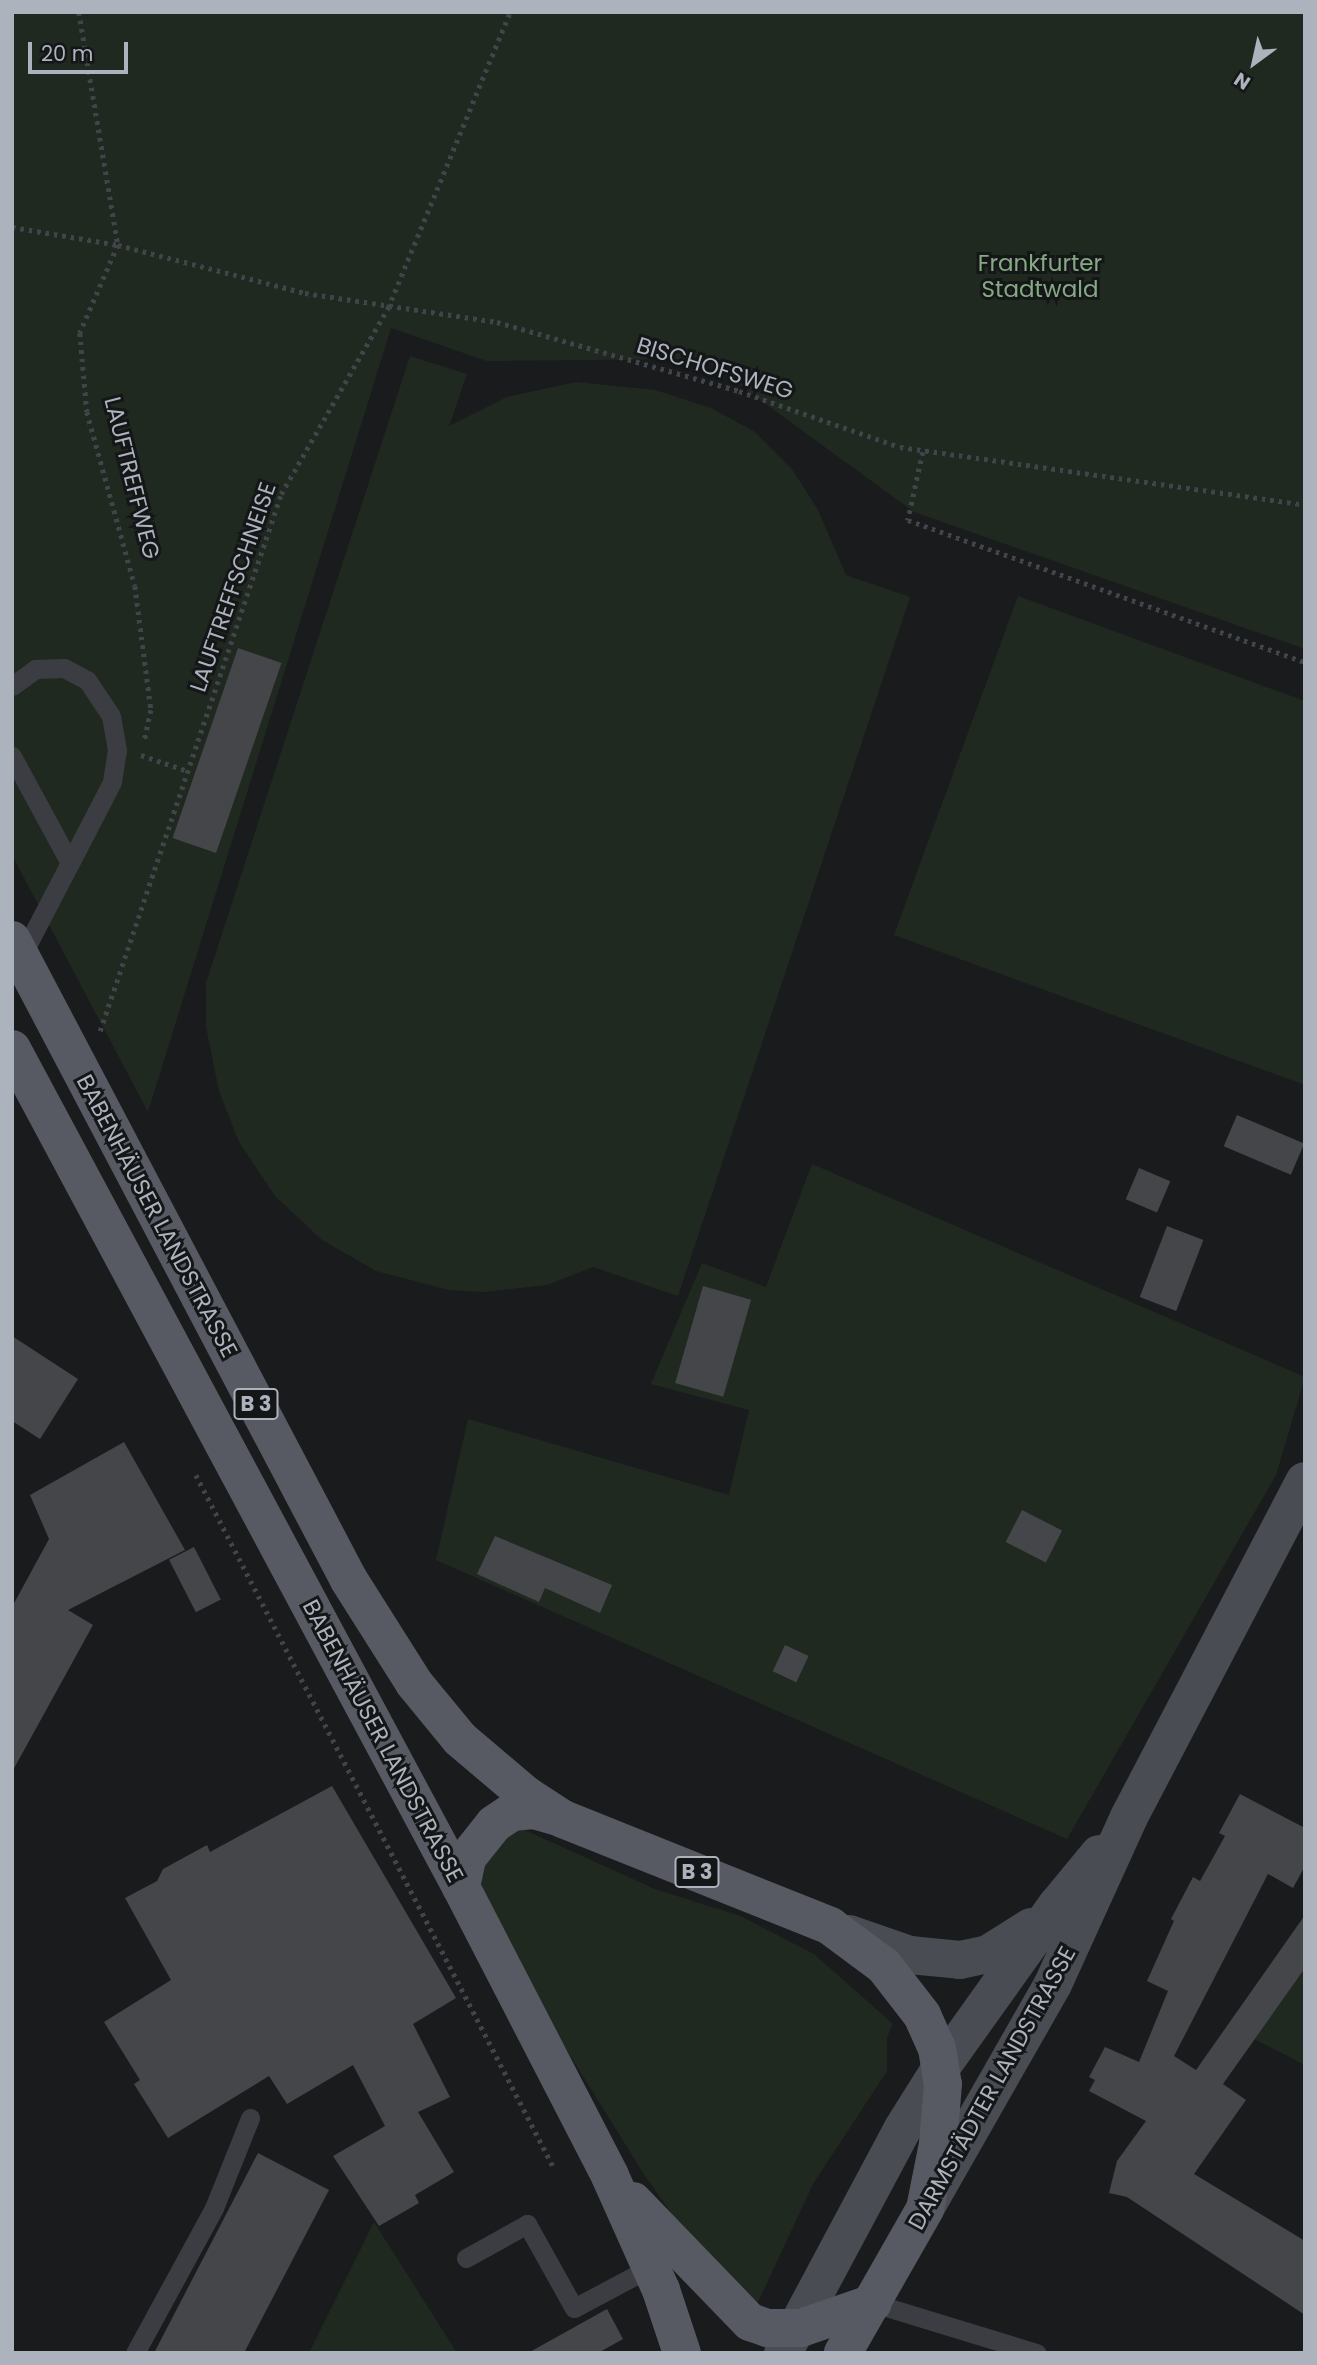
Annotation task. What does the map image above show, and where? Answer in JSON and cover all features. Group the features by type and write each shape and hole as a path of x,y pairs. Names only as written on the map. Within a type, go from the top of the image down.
{"main road":[{"name":"BABENHÄUSER LANDSTRASSE","path":"17,948 348,1580 396,1657 460,1739 526,1795 563,1819 881,1949 935,1960 960,1960 988,1954 1021,1936 1056,1905"},
{"name":"BABENHÄUSER LANDSTRASSE","path":"12,1049 461,1887 610,2176"},
{"name":"DARMSTÄDTER LANDSTRASSE","path":"843,2353 1053,1984 1129,1817 1304,1485"},
{"name":"B 3","path":"461,1887 467,1858 481,1837 512,1812 534,1810 563,1819"},
{"name":"DARMSTÄDTER LANDSTRASSE","path":"789,2340 942,2066 1056,1905 1129,1817"},
{"name":"BABENHÄUSER LANDSTRASSE","path":"830,1926 884,1966 909,1996 930,2031 942,2066 938,2144 925,2209"},
{"name":"B 3","path":"610,2176 650,2267 682,2353"},
{"name":"B 3","path":"610,2176 736,2312 789,2340 873,2303"}],"lane":[{"path":"12,686 35,669 64,668 86,680 111,716 117,750 111,782 70,863 17,948"},
{"path":"12,756 70,863"},
{"path":"135,2353 214,2208 250,2118"},
{"path":"466,2258 527,2224 573,2308 650,2267"},
{"path":"873,2303 1037,2353"}],"path":[{"path":"79,12 118,244"},
{"name":"LAUFTREFFSCHNEISE","path":"85,1078 281,494 388,308 510,12"},
{"name":"BISCHOFSWEG","path":"12,227 118,244 305,293 388,308 497,322 739,391 923,452 1305,505"},
{"name":"LAUFTREFFWEG","path":"111,782 132,792 151,710 135,586 87,412 80,333 118,244"},
{"path":"923,452 908,520 1305,662"},
{"path":"141,754 188,771"},
{"path":"191,1465 555,2170"}],"green space":[{"name":"Frankfurter Stadtwald","path":"12,12 1305,12 1305,649 914,512 704,359 487,361 391,328 148,1112 12,855"},
{"path":"410,356 467,374 449,426 507,397 576,382 655,390 711,408 755,432 792,469 818,510 846,575 910,597 678,1296 593,1267 547,1285 483,1292 449,1290 376,1271 322,1240 275,1196 239,1142 219,1091 206,1027 206,983"},
{"path":"1018,596 1305,701 1305,1085 894,935"},
{"path":"812,1164 1305,1377 1276,1475 1067,1839 436,1560 468,1419 729,1495 749,1410 651,1384 702,1263 766,1287"},
{"path":"518,1827 655,1889 740,1916 814,1954 893,2024 887,2037 887,2071 813,2184 758,2302 749,2308 729,2294 645,2176 555,2031 481,1895 483,1855"},
{"path":"1305,1968 1305,2065 1254,2039"},
{"path":"374,2222 457,2353 309,2353"}],"building":[{"path":"238,648 281,663 216,853 173,838"},
{"path":"1237,1115 1304,1144 1291,1175 1224,1146"},
{"path":"1139,1168 1170,1181 1157,1213 1126,1199"},
{"path":"1167,1226 1203,1240 1176,1311 1140,1297"},
{"path":"703,1286 751,1300 723,1397 675,1383"},
{"path":"12,1336 78,1379 40,1439 12,1421"},
{"path":"124,1442 185,1550 68,1610 93,1625 12,1772 12,1607 49,1539 30,1495"},
{"path":"1022,1510 1062,1530 1046,1563 1006,1542"},
{"path":"495,1536 612,1585 600,1613 545,1588 539,1602 477,1574"},
{"path":"194,1547 221,1600 196,1612 169,1560"},
{"path":"785,1645 809,1656 796,1682 773,1671"},
{"path":"332,1786 456,1998 413,2024 450,2097 418,2112 454,2172 415,2195 419,2203 379,2226 333,2156 385,2126 353,2065 287,2104 269,2076 168,2138 134,2084 140,2080 104,2022 171,1980 125,1898 157,1881 163,1869 207,1845 210,1852"},
{"path":"1240,1794 1305,1828 1305,1866 1293,1888 1268,1874 1174,2056 1196,2070 1305,1915 1305,1968 1223,2084 1246,2100 1194,2174 1305,2241 1305,2315 1127,2197 1109,2193 1117,2161 1146,2121 1089,2091 1095,2080 1089,2077 1105,2047 1139,2062 1168,1991 1147,1981 1174,1921 1171,1919 1193,1877 1200,1881 1225,1836 1219,1833"},
{"path":"258,2153 329,2190 244,2353 154,2353"},
{"path":"607,2309 623,2339 598,2353 528,2353"}]}
